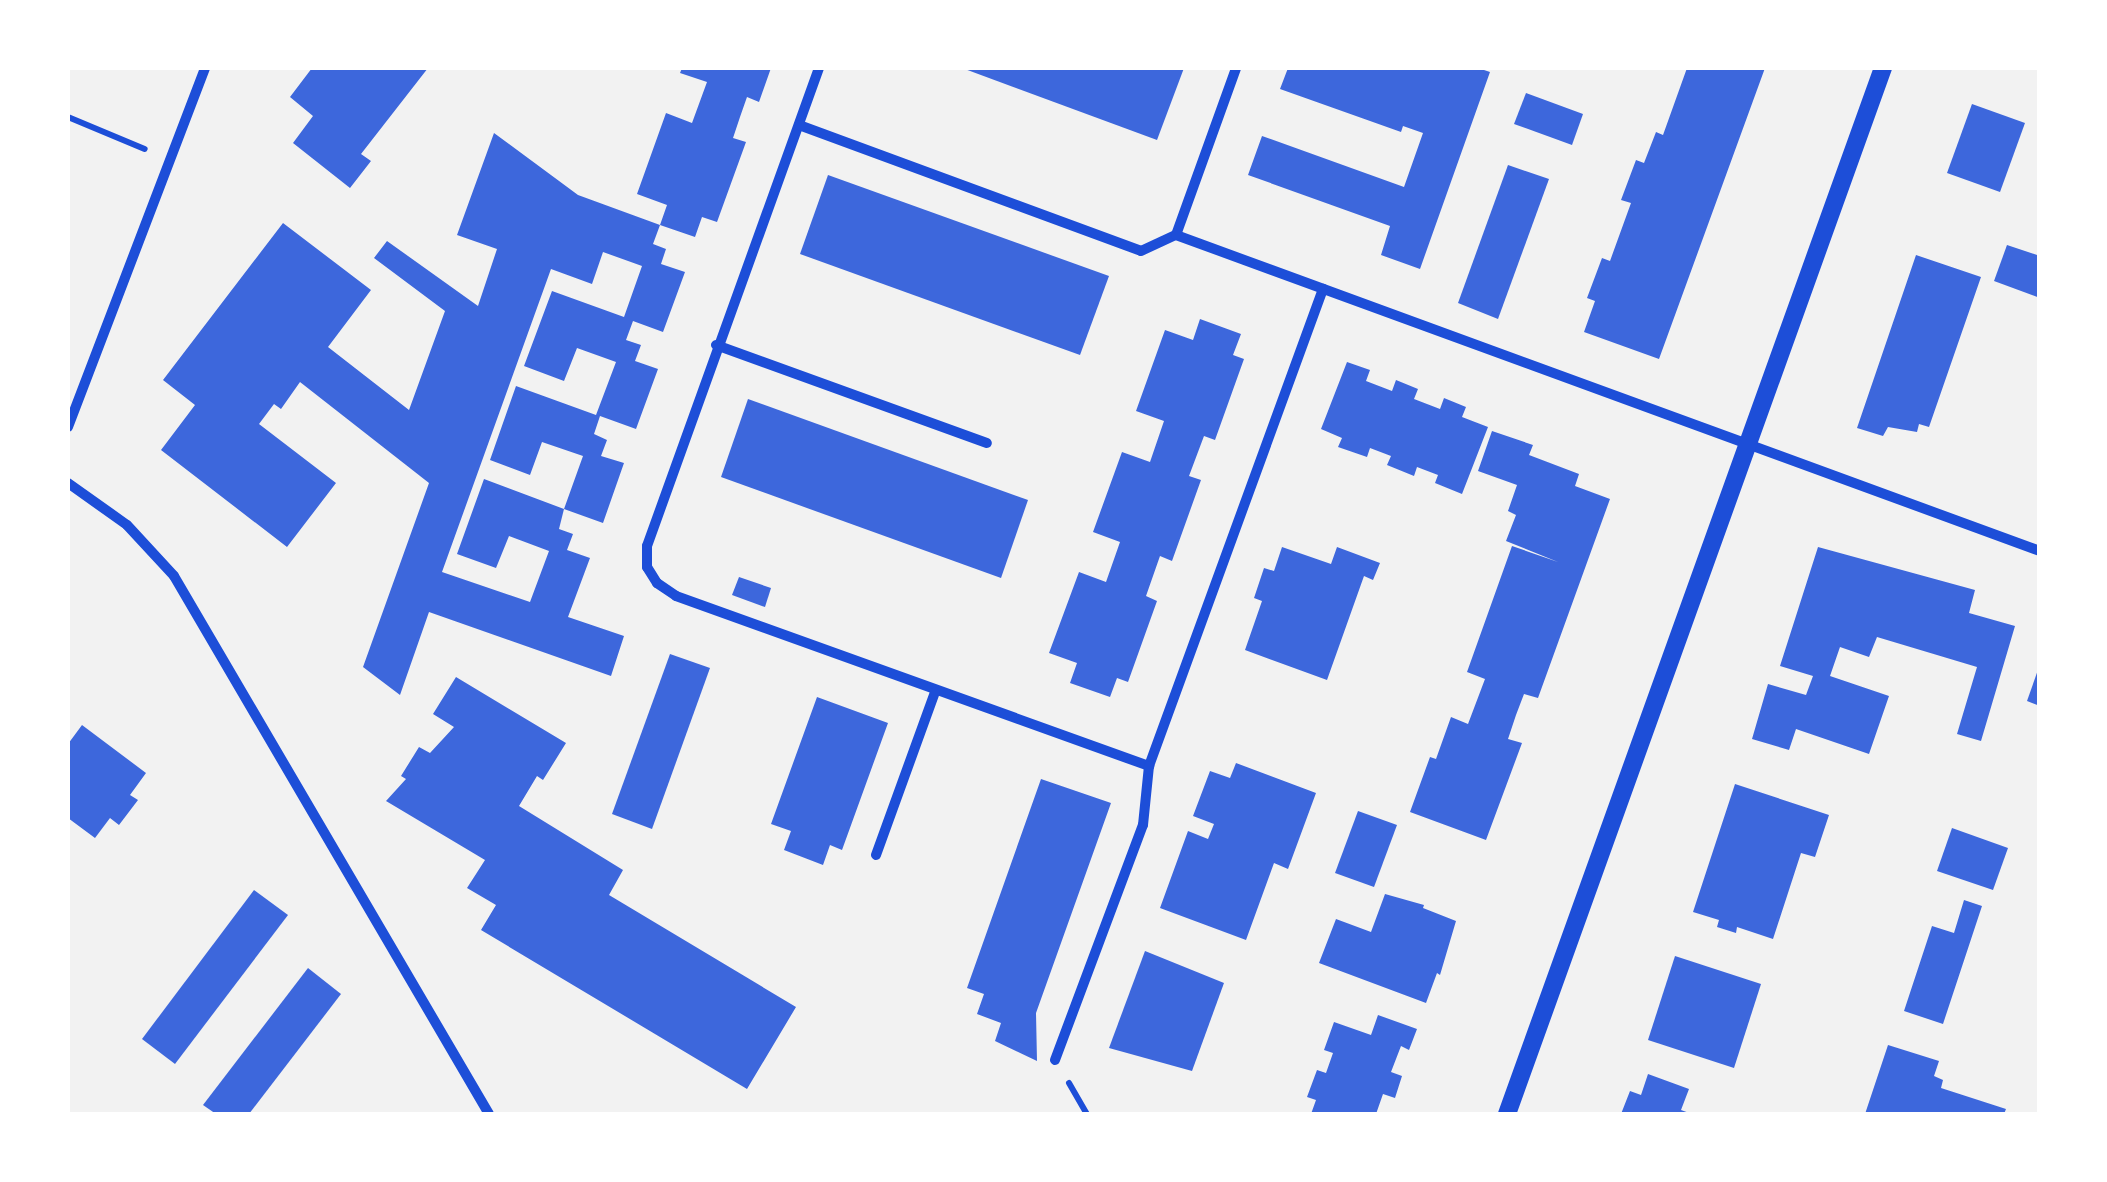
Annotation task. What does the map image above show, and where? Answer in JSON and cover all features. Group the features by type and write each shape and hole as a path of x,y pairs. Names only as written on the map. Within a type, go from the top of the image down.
{"street":[{"path":"68,428 204,68"},
{"path":"820,68 716,346 647,546 648,567 657,583 676,596 1149,766"},
{"path":"1176,235 1236,68"},
{"path":"1507,1114 1883,68"},
{"path":"799,124 1141,250 1176,235 2040,552"},
{"path":"1056,1060 1143,825 1149,766 1323,288"},
{"path":"716,346 988,443"},
{"path":"68,484 126,525 174,576 490,1114"},
{"path":"876,855 935,692"}],"path":[{"path":"68,117 170,160"}],"building":[{"path":"312,68 428,68 361,154 371,161 350,188 293,143 313,116 290,97"},
{"path":"682,68 771,68 759,102 747,97 733,138 746,142 717,222 702,217 695,237 660,225 667,205 637,194 666,113 692,123 707,82 680,73"},
{"path":"962,68 1184,68 1157,140"},
{"path":"1288,68 1478,68 1490,72 1420,269 1381,255 1390,226 1248,175 1262,136 1404,187 1423,133 1403,126 1401,132 1280,89"},
{"path":"1687,68 1765,68 1659,359 1584,332 1595,301 1587,298 1602,258 1610,261 1631,203 1621,200 1636,160 1644,163 1656,132 1663,135"},
{"path":"1526,93 1583,114 1572,145 1514,124"},
{"path":"1972,104 2025,123 2000,192 1947,173"},
{"path":"494,133 578,195 660,225 653,244 666,249 661,264 685,272 663,332 633,321 626,340 641,345 635,361 658,369 636,429 600,416 594,434 607,440 601,456 624,463 603,523 564,509 559,529 573,534 567,550 590,558 568,617 624,636 611,676 429,612 400,695 363,667 429,483 300,382 281,409 274,404 259,424 336,483 287,547 161,450 195,405 163,380 283,223 371,290 328,347 409,410 445,311 374,258 387,241 478,306 497,249 457,235","holes":["603,252 642,266 624,317 552,291 524,366 564,381 577,348 616,362 596,415 516,386 490,460 530,475 542,442 583,456 564,509 484,479 457,554 496,568 509,536 549,551 530,602 442,572 551,269 592,284"]},
{"path":"1508,165 1549,179 1498,319 1458,303"},
{"path":"828,175 1109,276 1080,355 800,254"},
{"path":"2007,245 2040,256 2040,298 1994,281"},
{"path":"1916,255 1981,277 1929,427 1919,424 1917,432 1888,427 1883,436 1857,428"},
{"path":"1200,319 1241,334 1233,355 1244,359 1215,440 1204,436 1189,476 1201,480 1172,561 1160,556 1146,596 1157,601 1128,682 1117,678 1110,697 1070,683 1077,663 1049,653 1079,572 1106,582 1120,542 1093,532 1122,452 1150,462 1164,421 1136,411 1165,330 1193,340"},
{"path":"1347,362 1370,370 1366,381 1392,391 1396,380 1418,389 1414,399 1440,409 1444,398 1466,407 1462,417 1488,427 1462,494 1435,483 1438,475 1417,467 1414,476 1387,465 1391,456 1370,448 1367,457 1338,447 1342,438 1321,429"},
{"path":"748,399 1028,500 1001,578 721,477"},
{"path":"1492,431 1533,445 1529,455 1579,474 1575,486 1610,499 1538,698 1524,694 1516,715 1508,739 1522,743 1486,840 1410,812 1430,757 1436,759 1451,717 1468,724 1485,679 1467,672 1512,546 1558,562 1506,541 1516,515 1508,511 1517,485 1478,471"},
{"path":"1282,547 1331,564 1337,547 1380,563 1373,580 1364,576 1327,680 1245,650 1262,601 1254,598 1264,568 1274,571"},
{"path":"1818,547 1975,590 1969,613 2015,626 1981,741 1957,734 1977,667 1877,637 1869,657 1840,647 1830,676 1889,696 1869,754 1796,729 1789,750 1752,739 1768,684 1806,695 1813,676 1780,666"},
{"path":"739,577 771,588 765,607 732,595"},
{"path":"670,654 710,668 652,829 612,814"},
{"path":"2040,667 2040,706 2027,701"},
{"path":"456,677 566,743 543,780 537,776 519,806 623,870 609,895 796,1007 747,1089 481,930 496,905 467,888 485,860 386,801 406,779 401,776 419,747 430,753 454,727 433,714"},
{"path":"817,697 888,723 842,850 830,845 823,865 784,850 791,831 771,824"},
{"path":"82,725 146,773 130,795 138,800 119,825 110,818 95,838 68,818 68,744"},
{"path":"1236,763 1316,793 1288,869 1274,863 1246,940 1160,908 1188,831 1208,839 1214,824 1193,816 1210,771 1230,778"},
{"path":"1041,779 1111,803 1036,1013 1037,1061 995,1041 1001,1023 977,1014 984,994 967,988"},
{"path":"1735,784 1829,815 1815,857 1801,853 1773,939 1737,927 1736,933 1717,927 1719,920 1693,912"},
{"path":"1358,811 1397,825 1374,887 1335,873"},
{"path":"1952,828 2008,848 1993,890 1937,871"},
{"path":"254,890 288,915 175,1064 142,1039"},
{"path":"1385,894 1424,905 1423,908 1456,921 1440,975 1437,973 1426,1003 1319,963 1336,919 1371,932"},
{"path":"1964,900 1982,906 1943,1024 1904,1011 1932,926 1954,933"},
{"path":"1145,951 1224,983 1192,1071 1109,1048"},
{"path":"1675,956 1761,984 1734,1068 1648,1040"},
{"path":"308,968 341,994 249,1114 216,1114 203,1105"},
{"path":"1378,1015 1417,1029 1409,1050 1401,1046 1391,1072 1402,1076 1395,1098 1383,1094 1376,1114 1311,1114 1316,1100 1307,1097 1317,1070 1326,1073 1333,1053 1324,1050 1334,1022 1371,1035"},
{"path":"1888,1045 1939,1061 1934,1076 1943,1080 1941,1088 2006,1109 2004,1114 1865,1114"},
{"path":"1648,1074 1689,1089 1681,1110 1692,1114 1621,1114 1630,1091 1641,1095"}]}
